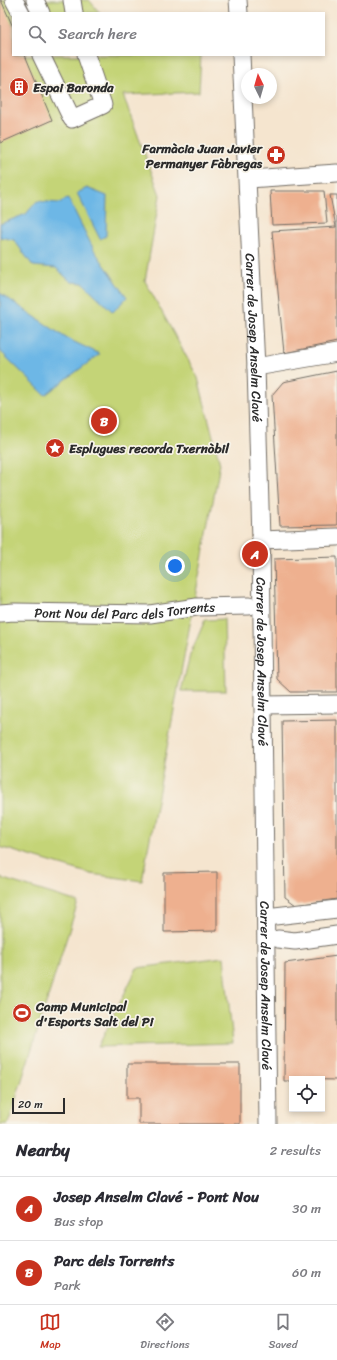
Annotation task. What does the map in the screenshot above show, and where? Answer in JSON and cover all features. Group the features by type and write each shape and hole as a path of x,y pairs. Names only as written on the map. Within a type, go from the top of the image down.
{"street":[{"path":"14,0 20,12"},
{"path":"35,0 41,12"},
{"path":"72,0 74,12"},
{"path":"238,0 239,12"},
{"path":"43,56 72,119 103,105 86,56"},
{"name":"Carrer de Josep Anselm Clavé","path":"241,56 256,368 261,540 268,1124"},
{"path":"248,179 337,173"},
{"path":"256,368 337,353"},
{"path":"261,540 337,537"},
{"name":"Pont Nou del Parc dels Torrents","path":"7,612 150,614 197,607 249,606"},
{"path":"263,705 337,704"},
{"path":"266,917 337,909"},
{"path":"278,939 295,941 337,935"}],"green space":[{"path":"0,0 89,0 99,12 12,12 12,56 201,56 199,92 123,95 160,195 145,281 198,378 220,464 142,881 91,874 0,847"},
{"path":"224,619 226,691 181,691 190,655 205,620"},
{"name":"Camp Municipal d'Esports Salt del Pi","path":"0,878 78,902 8,1124 0,1124"},
{"path":"224,957 233,1043 98,1047 137,968"}],"water":[{"path":"87,188 107,196 106,236 100,239 77,193"},
{"path":"68,198 94,250 127,297 113,312 83,283 71,282 56,268 33,266 14,240 0,237 0,224 26,214 37,201 59,203"},
{"path":"0,293 66,338 100,354 45,395 0,351"}],"building":[{"name":"Espai Baronda","path":"1,0 12,25 12,56 25,56 52,120 0,143"},
{"path":"270,191 324,191 327,223 272,225"},
{"path":"330,195 337,195 337,342 284,353 272,231 336,227"},
{"path":"337,371 337,525 280,526 272,395 283,382"},
{"path":"337,557 337,692 291,692 277,679 274,559"},
{"path":"337,720 337,899 296,905 285,897 282,721"},
{"path":"217,872 217,931 164,932 164,873"},
{"path":"337,956 337,1080 325,1080 325,1076 289,1076 289,1081 284,1081 285,963"},
{"path":"127,1064 240,1064 240,1124 139,1124 139,1098 127,1098"}],"place":[{"name":"Espai Baronda","path":"19,87"},
{"name":"Farmàcia Juan Javier Permanyer Fàbregas","path":"276,155"},
{"name":"Parc dels Torrents","path":"104,421"},
{"name":"Esplugues recorda Txernòbil","path":"55,448"},
{"name":"Josep Anselm Clavé - Pont Nou","path":"255,554"},
{"name":"Camp Municipal d'Esports Salt del Pi","path":"22,1013"}]}
